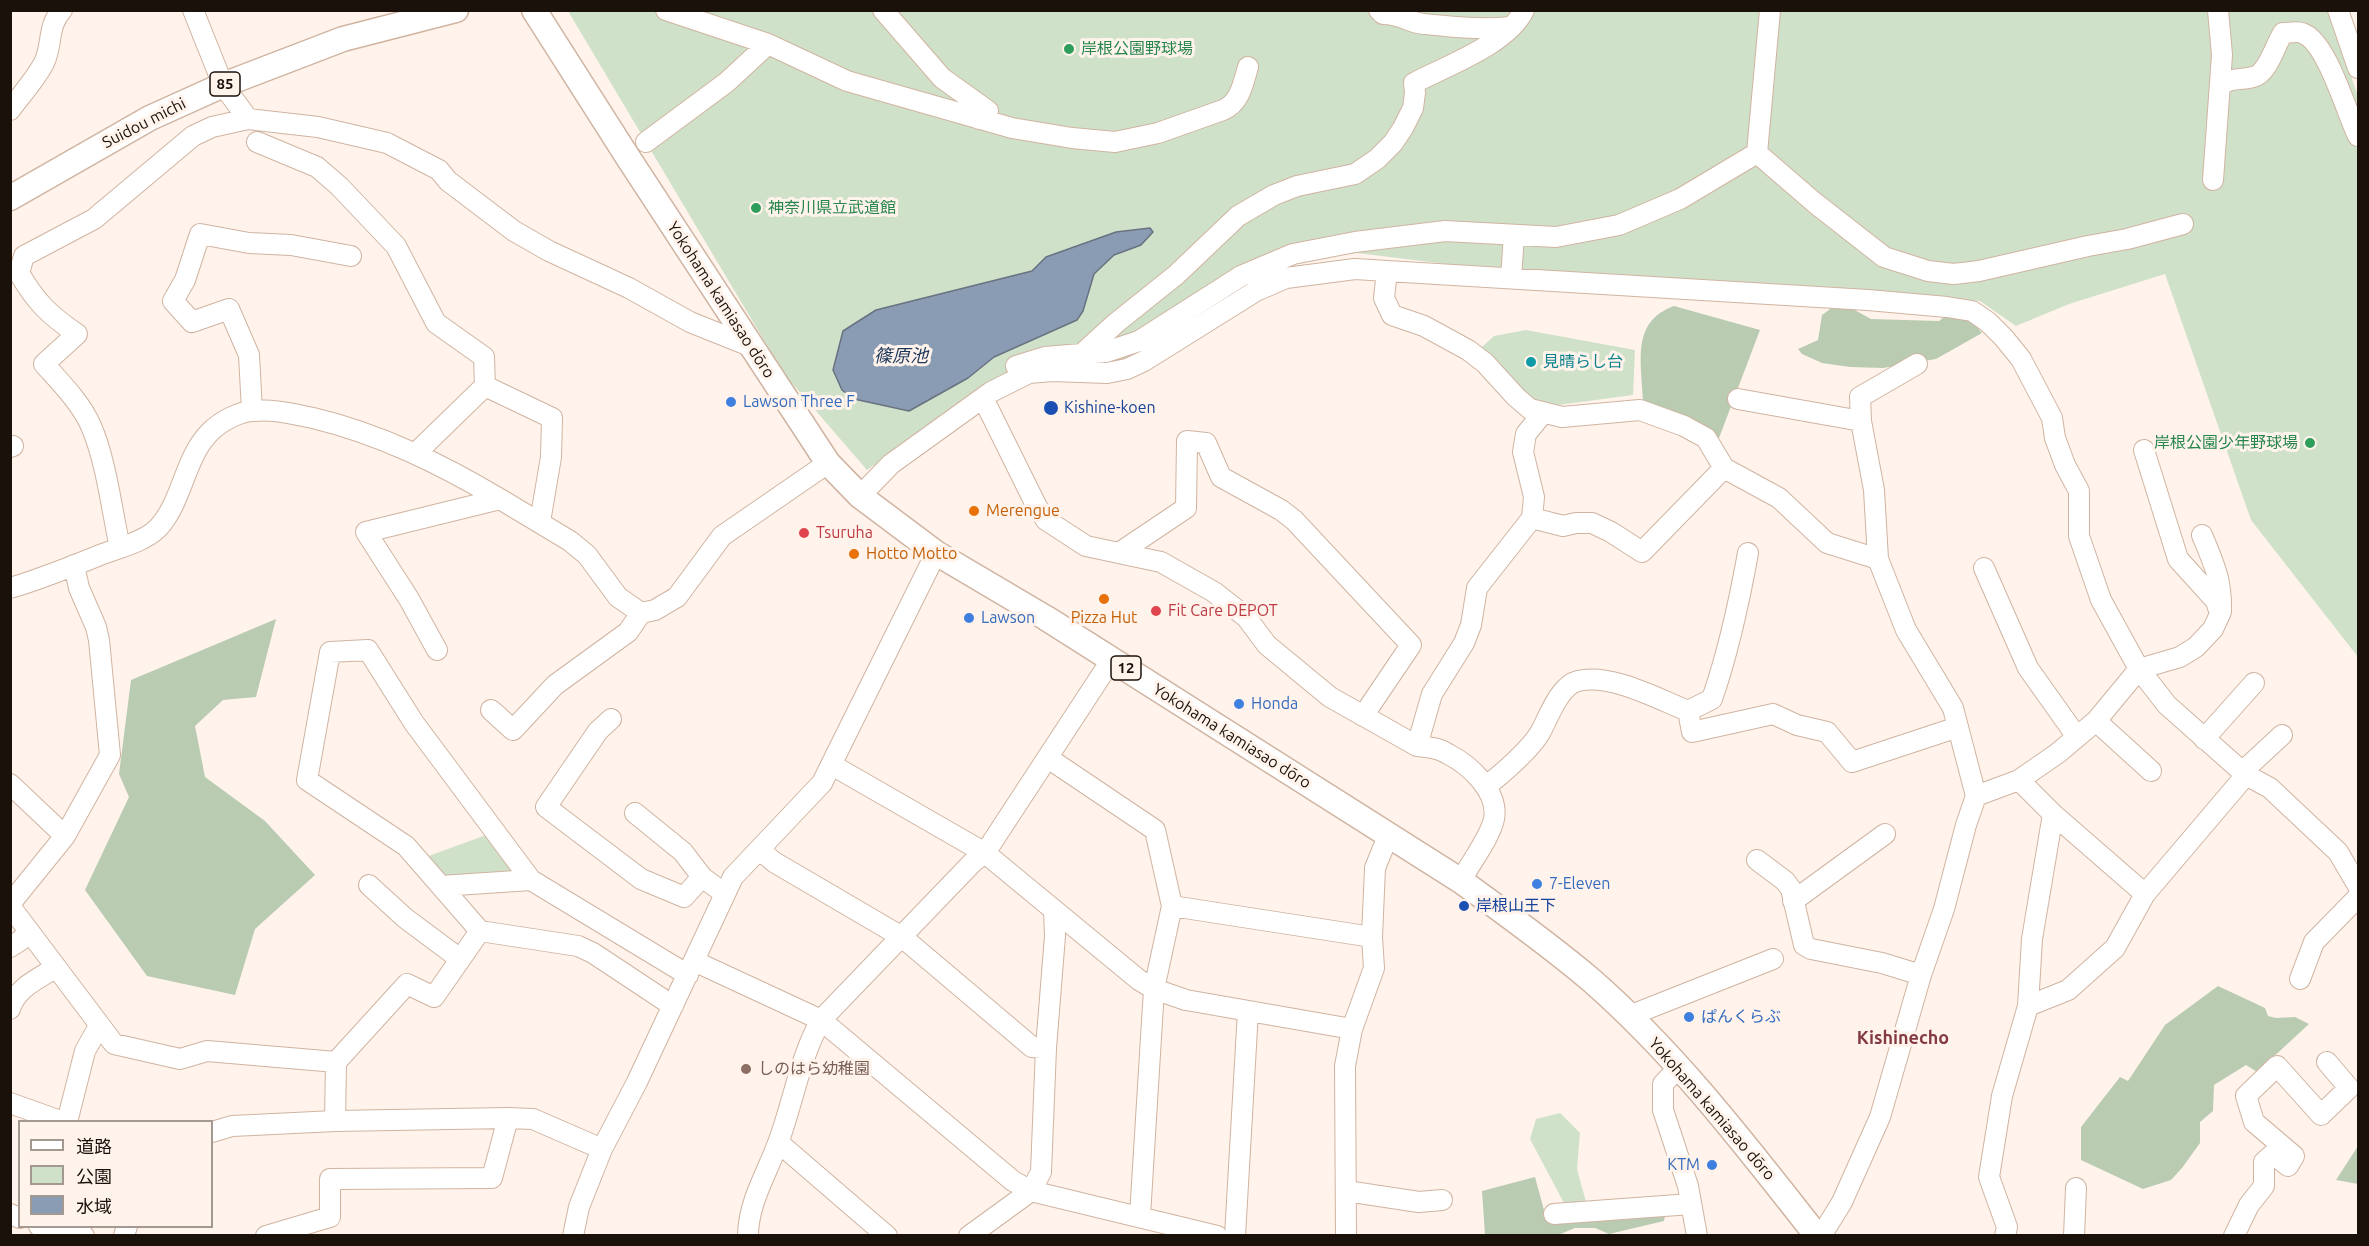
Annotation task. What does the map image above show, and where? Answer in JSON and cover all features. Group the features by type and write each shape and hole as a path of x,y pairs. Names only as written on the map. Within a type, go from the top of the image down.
{"main road":[{"name":"Suidou michi","path":"10,198 150,118 223,85 343,39 456,10"},
{"name":"Yokohama kamiasao dōro","path":"534,10 828,463 860,496 936,554 1046,618 1461,881 1591,980 1679,1067 1819,1236"}],"street":[{"path":"193,10 223,85 248,119"},
{"path":"666,10 768,44 847,81 1012,128 1072,138 1114,142 1158,133 1233,106 1248,67"},
{"path":"883,10 942,78 988,111 979,119"},
{"path":"1379,10 1383,14 1399,15 1422,24 1441,24 1480,30 1513,27"},
{"path":"1082,354 1116,323 1176,275 1239,216 1274,195 1297,186 1355,174 1377,159 1393,143 1413,108 1415,93 1413,83 1479,49 1513,27 1524,10"},
{"path":"1757,153 1770,10"},
{"path":"2213,180 2222,55 2218,10"},
{"path":"2338,10 2358,68"},
{"path":"10,110 46,59 49,52 52,13"},
{"path":"2220,86 2230,79 2254,77 2263,71 2283,33 2302,33 2316,43 2330,67 2344,106 2358,135"},
{"path":"646,142 728,82 768,44"},
{"path":"120,548 92,427 81,408 44,364 76,334 50,316 30,291 19,273 17,258 94,219 193,136 212,127 248,119 318,127 387,143 439,170 448,181 514,231 549,251 628,288 690,322 750,346"},
{"path":"257,142 317,167 339,186 396,246 436,323 484,357 485,386 416,453"},
{"path":"914,431 987,379 1021,364 1045,357 1106,352 1139,341 1241,276 1293,254 1354,242 1445,231 1556,237 1618,225 1680,199 1757,153"},
{"path":"1757,153 1884,257 1928,271 1954,274 1979,271 2127,239 2183,224"},
{"path":"252,411 249,356 229,309 192,322 173,301 185,280 200,234 249,243 291,245 351,256"},
{"path":"1510,278 1514,235"},
{"path":"860,496 891,464 983,398 1029,373 1052,371 1099,373 1127,369 1144,361 1256,291 1286,278 1355,269 1947,307 1972,311 1988,322 2021,359 2052,418 2055,438 2065,465 2079,490 2079,536 2101,600 2139,669 2167,705 2244,774 2270,788 2338,852 2358,886"},
{"path":"1387,271 1384,298 1392,315 1424,326 1468,350 1485,363 1530,409 1562,417 1640,410 1684,426 1706,438 1724,468 1779,498 1827,543 1878,559"},
{"path":"1947,307 1954,274"},
{"path":"1819,1236 1842,1202 1880,1117 1976,796 1953,708 1906,630 1878,559 1874,490 1861,421 1860,397 1917,364"},
{"path":"485,386 552,418 551,457 540,522"},
{"path":"983,398 1037,507 1046,520 1086,546 1161,562 1214,592 1246,617 1267,645 1330,697 1417,746 1433,748 1449,754 1486,786 1492,797 1494,818 1487,836 1461,881"},
{"path":"1738,399 1861,421"},
{"path":"10,588 135,542 157,528 174,502 198,446 211,430 230,418 252,411 282,411 372,435 416,453 500,499 570,541 587,555 618,597 641,613"},
{"path":"1417,746 1432,694 1468,634 1478,588 1532,518 1534,497 1523,452 1526,435 1543,413"},
{"path":"1119,553 1186,508 1187,441 1206,443 1221,477 1281,510 1293,520 1411,645 1363,716"},
{"path":"2144,450 2178,559 2216,601 2220,614"},
{"path":"491,710 513,730 555,685 628,632 641,613 655,610 677,597 722,536 828,463"},
{"path":"1532,518 1563,526 1592,523 1642,552 1724,468"},
{"path":"437,650 409,599 366,532 500,499"},
{"path":"1976,796 2019,780 2096,721 2139,669 2180,657 2196,647 2213,629 2220,614 2222,590 2216,568 2202,535"},
{"path":"1486,786 1501,775 1539,735 1559,696 1575,681 1591,679 1630,687 1688,711 1712,699 1736,621 1748,553"},
{"path":"573,1236 579,1207 602,1149 733,878 822,783 936,554"},
{"path":"74,565 79,588 96,627 99,640 110,755 65,836 10,905 114,1044 180,1059 207,1051 336,1062"},
{"path":"1984,568 2028,668 2057,712 2077,736"},
{"path":"673,1006 593,953 578,946 480,931 406,846 307,780 330,652 368,650 414,723 531,880 691,968 821,1020 1013,1181 1031,1191 1217,1236"},
{"path":"748,1236 748,1219 778,1143 810,1040 821,1020 973,862 985,853 1112,660"},
{"path":"2204,739 2254,683"},
{"path":"1688,711 1692,732 1773,714 1797,726 1827,732 1852,762 1958,727"},
{"path":"611,719 598,731 546,807 641,879 684,897 702,877"},
{"path":"2096,721 2151,771"},
{"path":"2028,1006 2068,990 2115,948 2145,894 2244,774 2282,735"},
{"path":"1048,758 1155,830 1173,906 1154,989 1140,1216"},
{"path":"832,765 985,853 1139,980 1154,989 1185,1000 1352,1029"},
{"path":"2019,780 2053,814 2145,894"},
{"path":"10,784 65,836"},
{"path":"635,813 683,852 702,877 725,894"},
{"path":"2005,1236 2007,1227 1989,1177 2002,1096 2028,1006 2032,939 2053,814"},
{"path":"1793,901 1885,834"},
{"path":"1346,1236 1345,1066 1352,1029 1374,968 1372,937 1375,868 1388,836"},
{"path":"760,850 774,862 902,937 1032,1047 1046,1048"},
{"path":"1757,860 1785,881 1791,889 1804,945 1811,949 1882,963 1921,975"},
{"path":"441,886 531,880"},
{"path":"369,885 405,918 460,959"},
{"path":"2300,979 2314,942 2358,897"},
{"path":"1173,906 1372,937"},
{"path":"969,1236 1031,1191 1041,1172 1046,1048 1055,936 1054,910"},
{"path":"335,1121 336,1062 407,984 434,997 480,931"},
{"path":"10,947 28,932"},
{"path":"1629,1016 1773,959"},
{"path":"10,1010 14,998 23,989 55,968"},
{"path":"1235,1236 1248,1011"},
{"path":"66,1120 85,1051 99,1026"},
{"path":"2234,1236 2249,1205 2264,1186 2264,1162 2272,1154 2288,1166 2294,1156 2254,1122 2246,1096 2277,1066 2321,1115 2349,1088 2327,1062"},
{"path":"1679,1067 1663,1084 1663,1110 1691,1204 1697,1236"},
{"path":"10,1103 59,1120"},
{"path":"266,1236 330,1217 330,1179 492,1178 508,1118"},
{"path":"213,1132 232,1126 335,1121 533,1119 602,1149"},
{"path":"778,1143 887,1236"},
{"path":"2074,1236 2076,1188"},
{"path":"1346,1191 1419,1202 1443,1200"},
{"path":"1554,1214 1691,1204"},
{"path":"44,1228 84,1236"}],"green space":[{"path":"568,11 2328,11 2358,96 2358,657 2251,520 2165,274 2069,304 2016,326 1980,301 1512,272 1357,253 1291,260 1134,357 1105,363 1049,362 993,383 867,470 784,374"},
{"path":"1674,306 1760,330 1719,438 1643,401 1641,358 1645,333 1650,322 1660,313"},
{"path":"1833,307 1853,309 1871,319 1939,321 1950,312 1970,318 1982,333 1936,359 1883,368 1822,363 1802,354 1798,349 1818,340 1822,315"},
{"path":"1526,330 1635,350 1633,395 1543,407 1527,396 1481,348 1494,336"},
{"path":"276,619 256,697 223,700 195,726 205,777 265,821 315,875 255,929 235,995 147,976 85,890 129,797 119,774 131,680"},
{"path":"486,835 515,873 448,879 426,857"},
{"path":"2218,986 2265,1008 2268,1016 2295,1017 2309,1024 2257,1072 2246,1065 2214,1085 2213,1111 2200,1122 2200,1143 2171,1180 2143,1189 2081,1160 2081,1127 2120,1077 2128,1081 2165,1025"},
{"path":"1560,1113 1580,1133 1577,1169 1586,1202 1565,1205 1530,1139 1536,1119"},
{"path":"2358,1146 2358,1184 2336,1180"},
{"path":"1535,1177 1547,1221 1665,1216 1664,1221 1609,1234 1595,1228 1575,1228 1558,1235 1485,1235 1482,1191"}],"water":[{"name":"篠原池","path":"1150,228 1153,232 1141,245 1114,255 1094,274 1083,311 1077,320 994,357 968,378 909,411 854,399 842,390 833,370 843,331 876,310 1032,271 1046,257 1116,232"}],"place":[{"name":"岸根公園野球場","path":"1069,49"},
{"name":"神奈川県立武道館","path":"756,208"},
{"name":"見晴らし台","path":"1531,362"},
{"name":"Lawson Three F","path":"731,402"},
{"name":"Kishine-koen","path":"1051,408"},
{"name":"岸根公園少年野球場","path":"2310,443"},
{"name":"Merengue","path":"974,511"},
{"name":"Tsuruha","path":"804,533"},
{"name":"Hotto Motto","path":"854,554"},
{"name":"Pizza Hut","path":"1104,599"},
{"name":"Fit Care DEPOT","path":"1156,611"},
{"name":"Lawson","path":"969,618"},
{"name":"Honda","path":"1239,704"},
{"name":"7-Eleven","path":"1537,884"},
{"name":"岸根山王下","path":"1464,906"},
{"name":"ぱんくらぶ","path":"1689,1017"},
{"name":"しのはら幼稚園","path":"746,1069"},
{"name":"KTM","path":"1712,1165"}],"district":[{"name":"Kishinecho","path":"1903,1038"}]}
